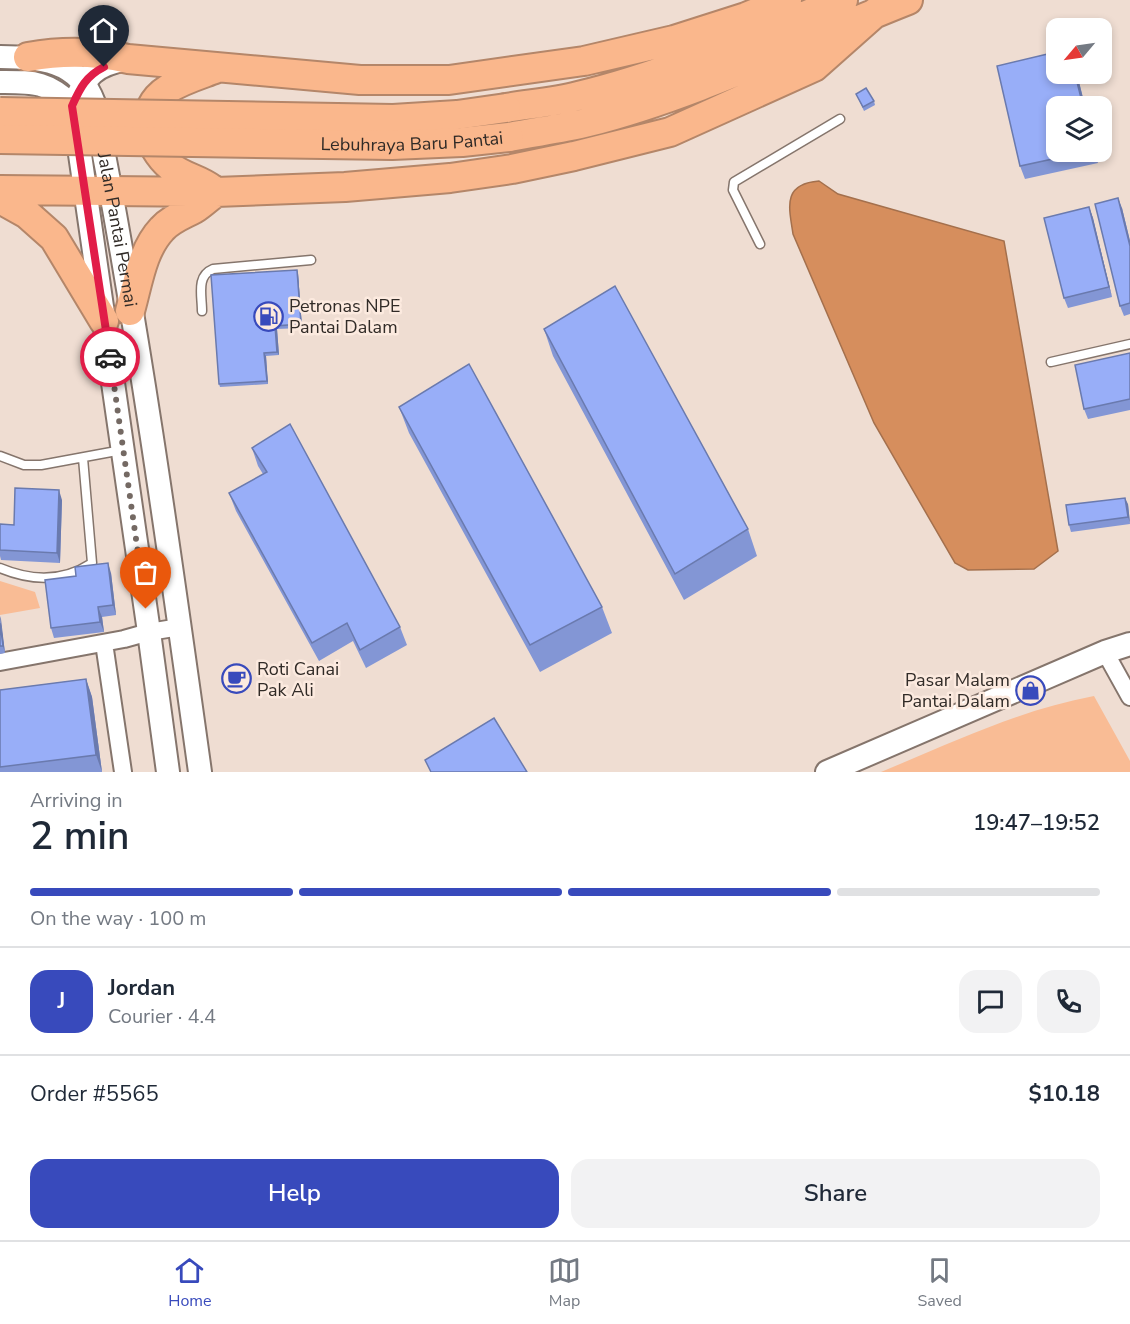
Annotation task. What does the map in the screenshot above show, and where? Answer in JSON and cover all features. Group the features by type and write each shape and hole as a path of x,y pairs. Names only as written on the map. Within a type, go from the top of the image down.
{"highway":[{"path":"28,57 54,52 108,54 128,59 360,80 449,80 584,61 674,40 746,17 787,0"},
{"name":"Lebuhraya Baru Pantai","path":"0,112 393,119 457,115 578,96 753,37 843,0"},
{"name":"Lebuhraya Baru Pantai","path":"0,139 392,145 509,137 585,123 644,105 762,61 908,0"},
{"path":"0,190 216,192 345,188 450,178 512,169 670,132 814,67 876,12"},
{"path":"216,192 200,180 179,173 170,166 152,145 147,129 151,109 167,90 223,66"},
{"path":"130,311 144,260 152,242 163,228 177,217 196,208 216,192"},
{"path":"0,199 27,214 54,238 104,321"}],"main road":[{"path":"0,57 48,60 60,64 82,83"},
{"path":"0,82 41,85 58,92 72,106 82,83 93,72 114,62 128,59"},
{"name":"Jalan Pantai Permai","path":"82,83 92,96 94,103 104,321 168,772"},
{"name":"Jalan Pantai Permai","path":"72,106 98,190 130,311 180,627 200,772"},
{"path":"827,772 1105,652 1130,645"}],"street":[{"path":"0,662 180,627"},
{"path":"104,643 123,772"},
{"path":"1105,652 1130,697"}],"lane":[{"path":"760,244 733,190 734,182 840,119"},
{"path":"202,311 201,278 213,269 311,260"},
{"path":"1051,362 1130,344"},
{"path":"0,456 24,465 41,465 123,449"},
{"path":"0,568 26,576 48,578 80,571 92,563 83,458"}],"shaded area":[{"path":"819,181 838,194 1004,241 1058,551 1034,569 968,570 955,563 874,423 793,234 790,206 793,192 807,183"},
{"path":"0,581 35,592 40,608 0,615"},
{"path":"1094,696 1130,761 1130,772 881,772 1012,719"}],"building":[{"path":"1046,54 1046,84 1078,84 1080,96 1046,96 1046,160 1020,166 997,66"},
{"path":"866,88 874,101 863,107 856,94"},
{"path":"1118,198 1130,246 1130,303 1120,306 1095,204"},
{"path":"1089,207 1109,287 1064,298 1044,218"},
{"path":"297,270 301,324 275,326 277,352 264,353 267,381 219,384 211,275"},
{"path":"615,286 748,529 675,574 544,329"},
{"path":"1130,353 1130,399 1084,409 1075,365"},
{"path":"469,364 602,607 530,645 399,407"},
{"path":"290,424 400,627 360,650 347,623 312,643 229,493 267,472 252,448"},
{"path":"15,488 59,490 57,553 0,550 0,524 14,525"},
{"path":"1125,498 1128,517 1069,525 1066,505"},
{"path":"108,563 113,605 98,607 100,622 51,628 45,580 76,576 75,567"},
{"path":"0,623 3,646 0,646"},
{"path":"86,679 96,755 0,767 0,690"},
{"path":"494,718 527,772 431,772 425,760"}],"way so far":[{"path":"110,357 146,609"}],"place":[{"name":"Petronas NPE Pantai Dalam","path":"268,316"},
{"name":"Roti Canai Pak Ali","path":"236,679"},
{"name":"Pasar Malam Pantai Dalam","path":"1031,690"}],"route":[{"path":"104,67 93,72 82,83 72,106 110,357"}]}
